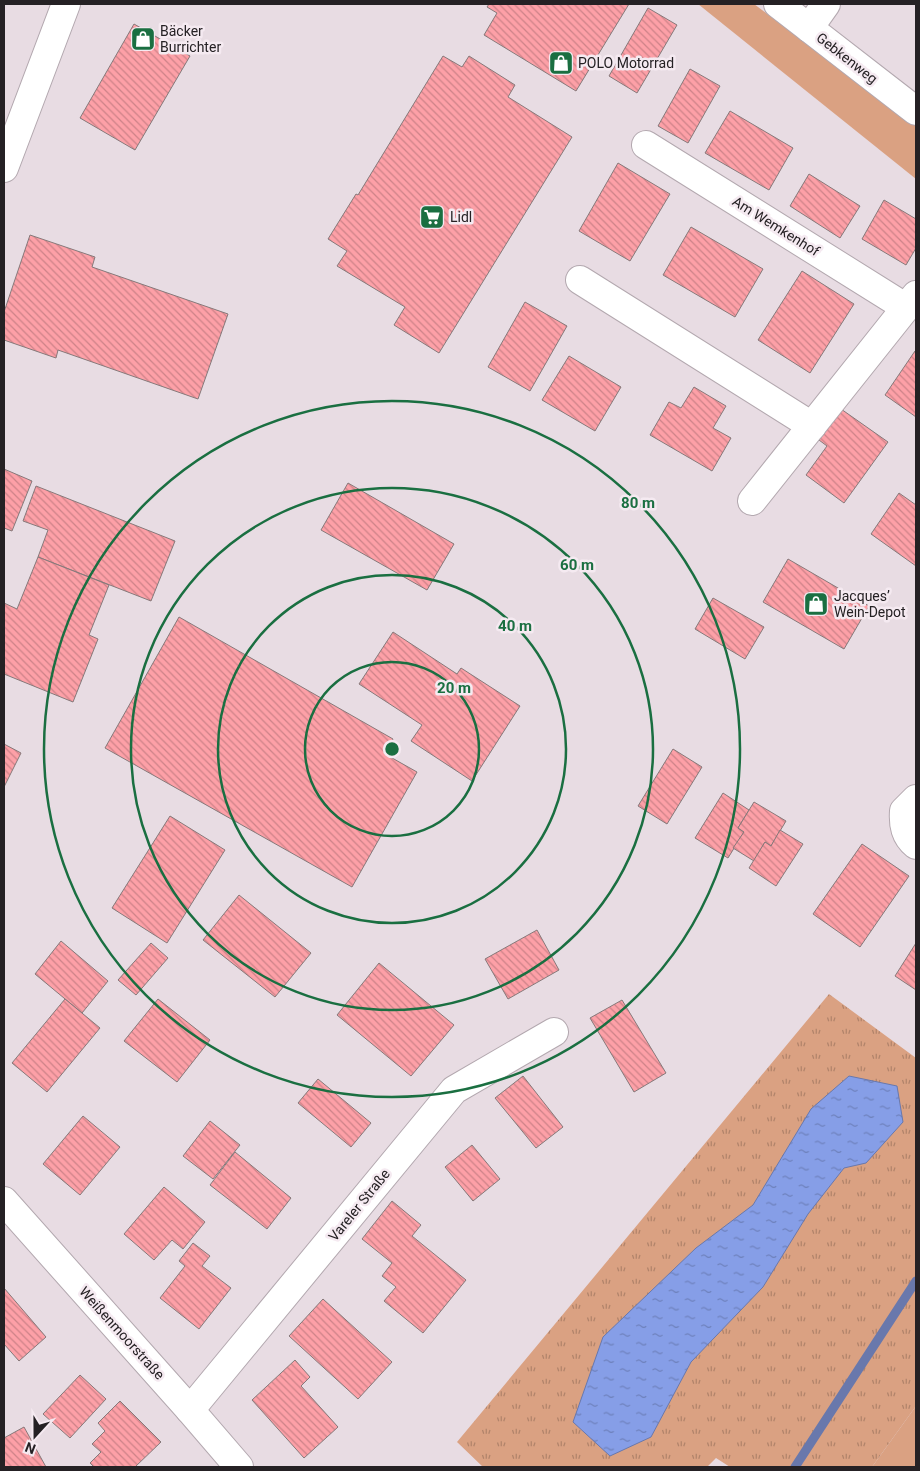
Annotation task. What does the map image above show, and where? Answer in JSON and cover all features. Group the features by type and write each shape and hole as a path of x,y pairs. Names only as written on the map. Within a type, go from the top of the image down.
{"street":[{"path":"4,168 66,4"},
{"name":"Gebkenweg","path":"778,4 916,111"},
{"path":"809,28 826,4"},
{"name":"Am Wemkenhof","path":"646,145 912,302 752,501"},
{"path":"580,280 812,426"},
{"path":"916,798 904,811 903,822 906,834 916,844"},
{"name":"Vareler Straße","path":"190,1410 454,1090 554,1032"},
{"name":"Weißenmoorstraße","path":"4,1201 239,1467"}],"green space":[{"path":"698,4 754,4 916,125 916,179"},
{"path":"829,994 916,1058 916,1406 872,1467 730,1467 716,1458 707,1467 483,1467 457,1442"},
{"path":"916,1406 916,1467 872,1467"}],"water":[{"path":"849,1076 897,1086 903,1122 866,1163 844,1168 808,1214 763,1287 691,1362 651,1437 610,1456 573,1422 603,1337 696,1248 753,1205 811,1109"}],"building":[{"name":"POLO Motorrad","path":"489,4 629,4 576,91 484,35 497,13 487,7"},
{"path":"648,8 677,25 637,93 609,76"},
{"path":"134,24 190,56 135,150 80,118"},
{"name":"Lidl","path":"443,56 462,67 469,56 515,85 508,97 572,137 439,353 394,325 405,307 337,266 347,251 328,239 356,194 358,195"},
{"path":"690,69 720,86 688,143 658,126"},
{"path":"730,111 793,148 769,190 705,153"},
{"path":"618,163 670,194 630,261 579,231"},
{"path":"809,174 860,206 840,238 790,206"},
{"path":"884,200 916,219 916,248 906,265 862,239"},
{"path":"691,227 763,269 735,317 663,275"},
{"path":"30,235 95,257 92,267 228,314 198,399 58,350 56,358 4,340 4,312"},
{"path":"802,271 854,304 810,373 758,340"},
{"path":"525,302 567,326 530,391 488,367"},
{"path":"916,352 916,417 885,395"},
{"path":"569,356 621,387 595,431 542,400"},
{"path":"694,387 726,406 713,428 731,438 712,471 650,435 669,402 681,408"},
{"path":"841,409 888,442 844,503 806,475 827,446 819,440"},
{"path":"4,469 32,481 12,531 4,528"},
{"path":"348,483 454,544 427,590 321,530"},
{"path":"36,486 175,541 151,601 38,557 48,530 23,521"},
{"path":"899,493 916,505 916,566 871,534"},
{"path":"38,557 109,585 89,635 98,639 73,702 4,674 4,603 17,609"},
{"name":"Jacques’ Wein-Depot","path":"788,559 869,606 844,649 763,602"},
{"path":"713,598 764,627 745,659 695,629"},
{"path":"179,617 393,739 385,754 417,772 352,887 105,748"},
{"path":"393,632 457,674 461,668 520,706 472,781 411,741 422,725 359,684"},
{"path":"4,744 21,753 4,787"},
{"path":"673,749 702,767 667,824 638,806"},
{"path":"723,793 749,810 738,828 744,832 728,858 695,838"},
{"path":"754,802 786,821 771,846 765,842 754,861 733,848 744,832 738,828"},
{"path":"170,816 225,850 167,943 112,908"},
{"path":"780,830 803,844 776,886 749,868 765,842 771,846"},
{"path":"862,844 909,876 860,947 813,914"},
{"path":"239,895 311,953 275,997 203,940"},
{"path":"537,930 559,970 508,999 485,959"},
{"path":"61,941 108,981 82,1013 35,974"},
{"path":"151,943 168,958 136,995 118,980"},
{"path":"916,943 916,990 895,976"},
{"path":"379,963 454,1025 411,1076 337,1015"},
{"path":"65,999 100,1028 47,1092 12,1063"},
{"path":"158,999 210,1040 177,1082 124,1041"},
{"path":"622,1000 666,1073 634,1092 590,1018"},
{"path":"523,1076 563,1127 536,1148 495,1098"},
{"path":"318,1079 371,1123 351,1147 298,1103"},
{"path":"83,1116 120,1147 80,1195 43,1164"},
{"path":"210,1121 240,1145 213,1179 183,1156"},
{"path":"472,1145 500,1179 473,1201 445,1167"},
{"path":"235,1152 291,1198 267,1229 210,1185"},
{"path":"164,1187 205,1222 183,1249 172,1240 154,1260 124,1234"},
{"path":"392,1201 421,1225 412,1236 466,1280 423,1333 384,1301 396,1287 382,1276 392,1263 362,1239"},
{"path":"193,1243 210,1256 202,1266 231,1288 199,1329 160,1298 185,1266 179,1261"},
{"path":"4,1288 46,1337 19,1361 4,1344"},
{"path":"323,1299 392,1362 358,1399 289,1336"},
{"path":"295,1360 310,1377 301,1386 338,1427 304,1458 252,1400"},
{"path":"80,1375 106,1399 70,1438 43,1414"},
{"path":"120,1401 161,1442 135,1467 94,1467 90,1463 101,1452 92,1444 105,1431 98,1423"},
{"path":"24,1427 46,1467 4,1467 4,1438"}],"waterway":[{"path":"795,1467 916,1281"}],"place":[{"name":"Bäcker Burrichter","path":"143,39"},
{"name":"POLO Motorrad","path":"561,63"},
{"name":"Lidl","path":"432,217"},
{"name":"Jacques’ Wein-Depot","path":"816,604"}]}
